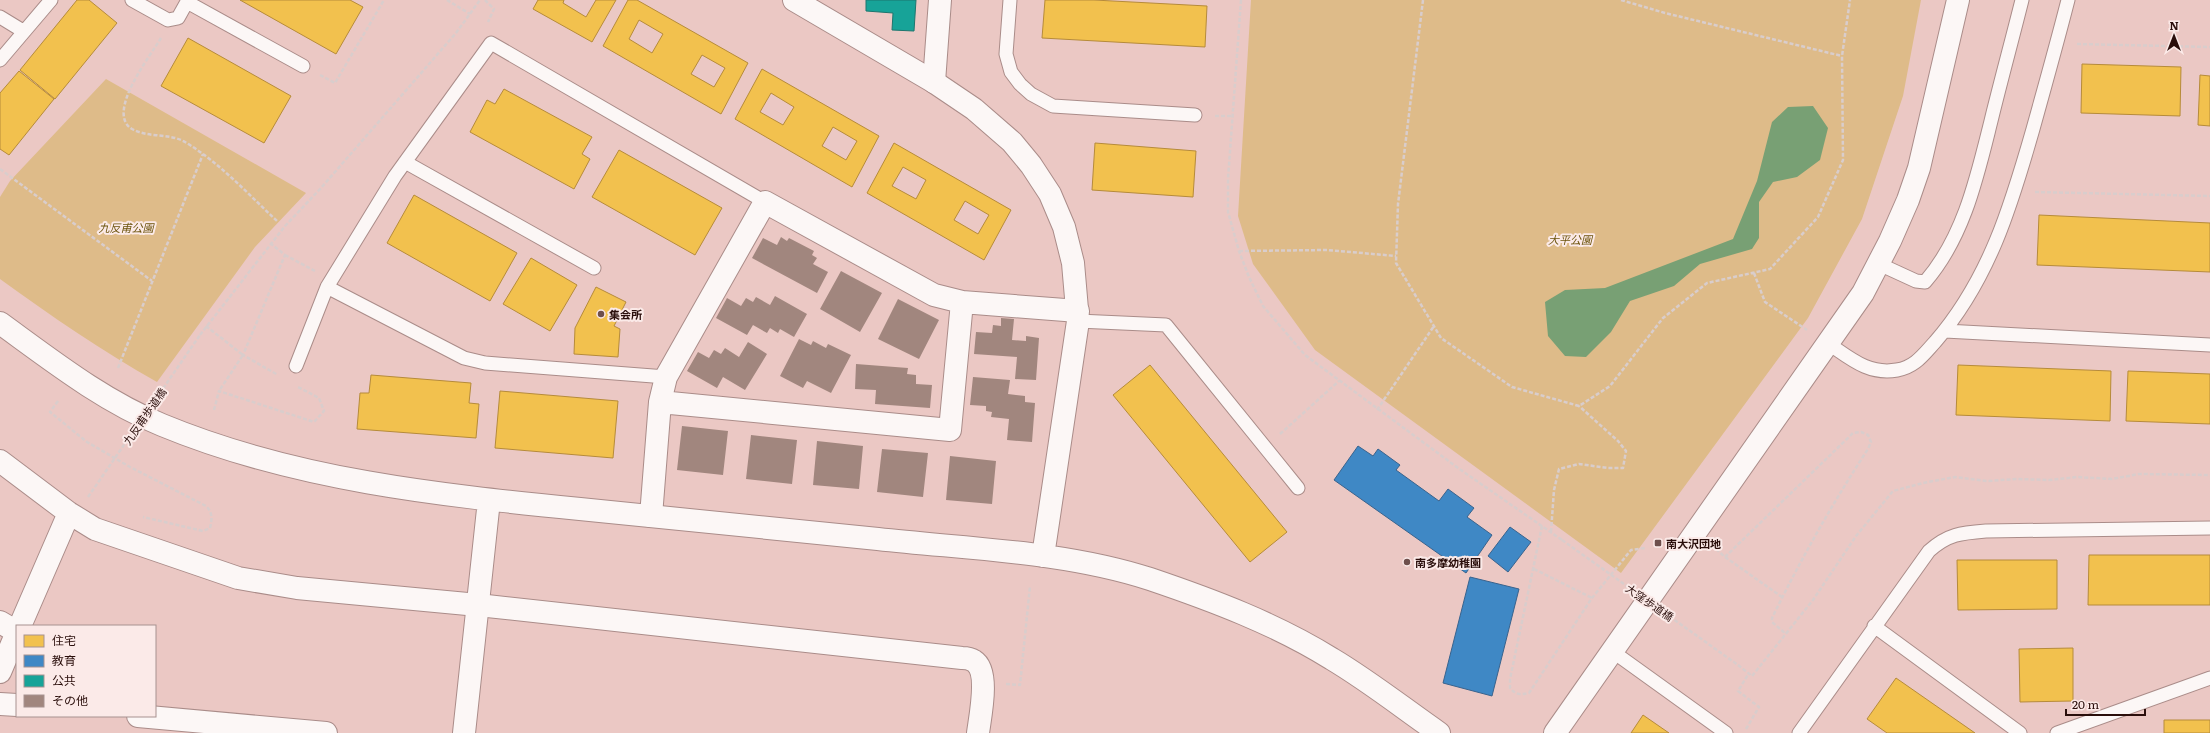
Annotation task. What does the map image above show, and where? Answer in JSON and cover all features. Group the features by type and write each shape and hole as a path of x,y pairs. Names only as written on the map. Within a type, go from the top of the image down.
{"street":[{"path":"794,0 934,82 974,109 1012,142 1031,165 1050,194 1064,226 1073,263 1078,316 1043,556"},
{"path":"934,82 940,0"},
{"path":"1555,733 1829,344 1863,293 1879,264 1908,200 1919,168 1958,0"},
{"path":"652,516 660,402 666,377 765,202 934,295 962,302 1078,316"},
{"path":"660,402 950,430 962,302"},
{"path":"0,323 113,400 161,425 229,448 333,477 389,487 489,500 1043,556 1146,578 1237,610 1289,635 1332,659 1439,733"},
{"path":"0,461 69,513 95,529 238,578 297,588 478,605 962,658 974,661 982,669 983,682 978,733"},
{"path":"464,733 489,500"},
{"path":"20,625 69,513"},
{"path":"0,622 16,631"},
{"path":"0,672 16,634"},
{"path":"0,704 16,705"},
{"path":"149,717 326,733"}],"lane":[{"path":"0,60 51,0"},
{"path":"132,0 168,20 178,18 188,1 304,66"},
{"path":"1010,0 1006,54 1011,72 1020,84 1032,94 1053,106 1195,115"},
{"path":"1879,264 1916,281 1925,282 1949,250 1960,226 1978,173 2022,0"},
{"path":"1829,344 1873,371 1897,370 1915,364 1945,331 1990,259 2015,191 2068,0"},
{"path":"0,17 23,32"},
{"path":"296,366 329,283 395,176 491,43 765,202"},
{"path":"405,162 594,268"},
{"path":"329,283 464,358 485,363 666,377"},
{"path":"1078,316 1166,324 1298,488"},
{"path":"1945,331 2210,345"},
{"path":"1799,733 1929,551 1938,542 1952,535 1986,531 2210,528"},
{"path":"1874,626 2020,733"},
{"path":"1612,651 1726,733"},
{"path":"2057,733 2210,678"}],"path":[{"path":"304,66 335,83 384,0"},
{"path":"447,0 470,14"},
{"name":"九反甫歩道橋","path":"93,500 88,497 206,326 270,243 321,188 470,14 480,0"},
{"name":"大窪歩道橋","path":"1241,0 1228,179 1228,212 1248,278 1263,306 1305,355 1377,410 1738,665"},
{"path":"1422,0 1398,204 1396,263 1441,338 1512,387 1579,406 1618,441 1626,452 1623,468 1608,468 1579,464 1559,470 1554,490 1551,532"},
{"path":"1621,0 1665,13 1842,56"},
{"path":"1579,406 1610,386 1663,318 1707,283 1770,269 1818,217 1843,160 1842,56 1850,0"},
{"path":"173,19 128,91 123,107 125,117 131,129 150,135 184,141 203,154 237,183 277,221"},
{"path":"2057,43 2210,47"},
{"path":"118,368 203,154"},
{"path":"0,169 152,281"},
{"path":"2015,191 2210,196"},
{"path":"270,243 285,255 329,283"},
{"path":"1239,251 1327,250 1396,256"},
{"path":"214,410 219,391 243,355 285,255"},
{"path":"1754,273 1765,302 1808,330"},
{"path":"206,326 243,355 280,377"},
{"path":"1377,410 1434,326"},
{"path":"1265,447 1339,381"},
{"path":"219,391 314,422 324,411 319,398 293,384"},
{"path":"58,400 50,412 88,442 130,467 206,506 211,511 212,519 210,528 203,531 141,517"},
{"path":"1725,557 1854,433 1861,432 1868,435 1871,442 1868,449 1830,509 1772,618 1772,622 1786,634"},
{"path":"1542,526 1510,679 1510,688 1514,693 1521,695 1529,693 1592,598 1631,550 1645,548"},
{"path":"1716,550 1782,597"},
{"path":"1534,569 1592,598"},
{"path":"983,682 1020,685 1030,586"},
{"path":"1744,733 1760,707 1738,691 1749,673"}],"green space":[{"name":"大平公園","path":"1251,0 1921,0 1903,96 1862,219 1808,318 1621,573 1315,350 1253,264 1238,216"},
{"name":"九反甫公園","path":"106,79 306,193 255,247 157,382 77,333 0,279 0,197 10,181"}],"shaded area":[{"path":"1813,106 1828,128 1820,160 1797,177 1773,182 1759,202 1759,238 1752,249 1700,264 1674,286 1630,301 1611,332 1586,357 1565,356 1548,336 1545,302 1565,290 1605,288 1733,239 1757,181 1772,122 1788,107"}],"building: 住宅":[{"path":"77,0 89,0 117,23 55,99 20,70"},
{"path":"240,0 350,0 363,7 336,54"},
{"path":"538,0 564,0 563,3 586,17 596,0 616,0 592,42 533,9"},
{"path":"628,0 637,0 748,63 721,114 603,46","holes":["639,20 663,34 652,53 629,39","702,55 725,68 714,87 691,74"]},
{"path":"1045,0 1094,0 1207,6 1205,47 1042,38"},
{"path":"188,38 291,96 264,143 161,86"},
{"path":"2082,64 2181,67 2180,116 2081,113"},
{"path":"762,69 879,136 852,187 735,119","holes":["771,93 794,107 783,125 760,112","833,127 857,141 846,160 822,146"]},
{"path":"19,71 54,99 9,155 0,149 0,93"},
{"path":"2200,75 2210,76 2210,126 2198,125"},
{"path":"504,89 592,137 582,154 590,159 574,189 470,132 487,100 495,104"},
{"path":"894,143 1011,210 984,260 867,193","holes":["903,167 926,180 916,199 892,186","965,201 989,215 978,234 954,220"]},
{"path":"1095,143 1196,151 1193,197 1092,190"},
{"path":"619,150 722,208 695,255 592,197"},
{"path":"414,195 517,253 490,301 387,243"},
{"path":"2039,215 2210,223 2210,272 2037,265"},
{"path":"531,258 577,285 550,331 503,304"},
{"name":"集会所","path":"596,287 626,302 614,326 620,329 618,357 574,354 575,328"},
{"path":"1150,365 1287,532 1250,562 1113,395"},
{"path":"1958,365 2111,371 2110,421 1956,415"},
{"path":"2128,371 2210,374 2210,424 2126,421"},
{"path":"371,375 471,383 469,403 479,404 476,438 357,429 360,393 369,393"},
{"path":"500,391 618,401 613,458 495,448"},
{"path":"2089,555 2210,555 2210,605 2088,605"},
{"path":"1957,560 2057,560 2057,609 1958,610"},
{"path":"2073,648 2073,701 2020,702 2019,649"},
{"path":"1896,678 1975,733 1887,733 1867,719"},
{"path":"1643,715 1669,733 1631,733"},
{"path":"2164,720 2210,720 2210,733 2164,733"}],"building: 教育":[{"path":"1358,446 1373,456 1378,449 1400,465 1396,470 1439,501 1448,489 1474,508 1467,517 1492,535 1466,573 1334,480"},
{"path":"1510,527 1531,542 1508,572 1488,556"},
{"path":"1470,577 1519,589 1492,696 1443,683"}],"building: 公共":[{"path":"866,0 916,0 914,31 892,30 893,13 866,11"}],"building: その他":[{"path":"781,237 787,241 789,238 814,251 812,255 817,258 813,264 828,272 817,293 752,258 763,238 777,245"},
{"path":"841,271 882,293 860,332 820,309"},
{"path":"775,296 807,314 794,337 780,329 778,333 770,328 767,333 753,325 747,335 716,318 727,298 741,306 746,298 753,302 756,297 770,305"},
{"path":"898,299 939,320 919,359 878,339"},
{"path":"1001,318 1014,319 1012,340 1026,341 1026,336 1039,338 1036,380 1015,379 1017,357 974,354 976,332 992,333 993,325 1001,326"},
{"path":"799,339 811,345 813,341 826,348 828,344 851,355 831,393 807,381 803,388 780,376"},
{"path":"748,342 767,354 745,390 723,377 717,388 687,371 698,352 709,358 714,350 721,354 725,348 739,357"},
{"path":"856,364 908,368 907,374 916,375 916,384 932,385 930,408 875,404 876,390 855,389"},
{"path":"973,377 1010,380 1008,394 1025,396 1025,402 1035,403 1032,442 1007,440 1009,419 991,417 992,412 986,411 986,406 970,405"},
{"path":"682,426 728,431 723,475 677,470"},
{"path":"751,435 797,440 792,484 746,479"},
{"path":"817,441 863,446 859,489 813,485"},
{"path":"882,449 928,453 923,497 877,492"},
{"path":"950,456 996,461 992,504 946,500"}],"place":[{"name":"集会所","path":"601,314"},
{"name":"南大沢団地","path":"1658,543"},
{"name":"南多摩幼稚園","path":"1407,562"}]}
